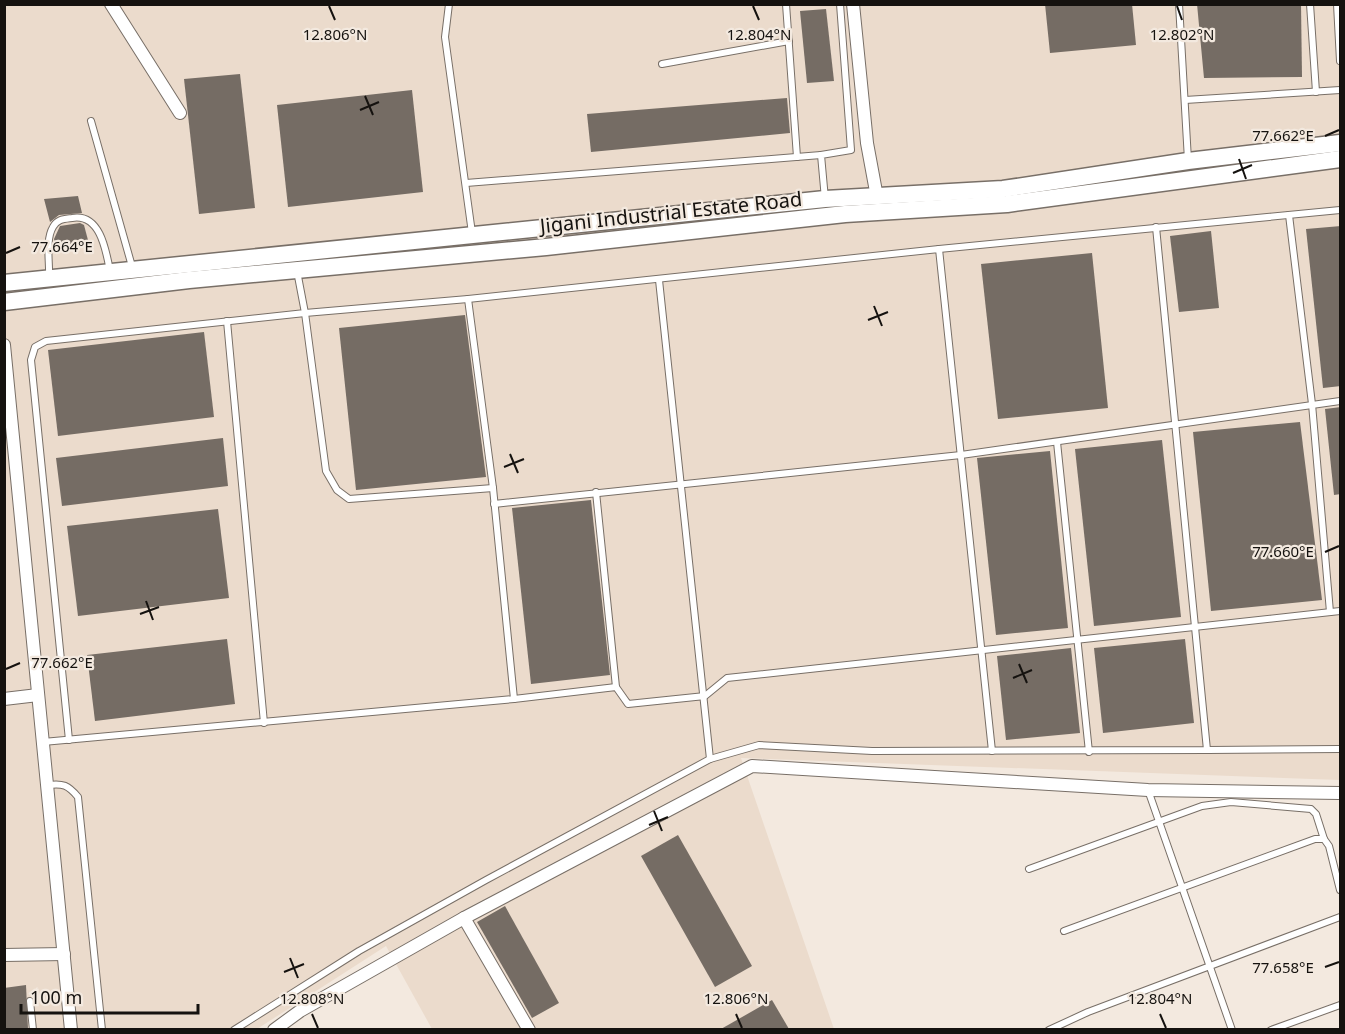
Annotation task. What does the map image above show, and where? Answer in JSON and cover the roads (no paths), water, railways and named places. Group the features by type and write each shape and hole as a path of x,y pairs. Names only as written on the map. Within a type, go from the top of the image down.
{"main road":[{"name":"Jigani Industrial Estate Road","path":"4,283 473,237 825,199 1003,189 1188,161 1341,143"},
{"name":"Jigani Industrial Estate Road","path":"4,302 189,280 845,214 1006,204 1341,159"}],"street":[{"path":"111,4 180,113"},
{"path":"853,4 867,143 877,197"},
{"path":"4,345 71,1029"},
{"path":"4,699 38,695"},
{"path":"274,1029 300,1011 464,918 752,766 1148,790 1341,794"},
{"path":"464,918 529,1029"},
{"path":"4,955 64,954"}],"lane":[{"path":"448,4 445,37 473,237"},
{"path":"786,4 798,157"},
{"path":"466,183 798,157 851,150 840,4"},
{"path":"1179,4 1188,161"},
{"path":"1310,4 1316,92"},
{"path":"1337,4 1341,61"},
{"path":"662,64 789,41"},
{"path":"1185,100 1341,90"},
{"path":"91,121 133,270"},
{"path":"820,154 825,199"},
{"path":"69,740 31,360 35,347 46,340 1341,210"},
{"path":"1289,215 1312,405 1330,612"},
{"path":"49,279 52,228 59,220 81,216 91,221 99,232 110,272"},
{"path":"1156,227 1207,750"},
{"path":"939,249 992,751"},
{"path":"297,270 326,471 337,490 349,499 493,488"},
{"path":"659,280 710,759"},
{"path":"468,299 493,488 514,699"},
{"path":"227,321 264,723"},
{"path":"494,504 961,455 1341,401"},
{"path":"1057,442 1089,752"},
{"path":"596,492 616,687 628,704 705,696 728,678 1341,610"},
{"path":"43,742 264,723 616,687"},
{"path":"234,1029 359,951 710,759 759,745 872,751 1089,752 1341,749"},
{"path":"47,785 62,783 70,787 78,797 102,1029"},
{"path":"1148,790 1232,1029"},
{"path":"1029,869 1202,806 1231,802 1311,809 1316,814 1324,839 1329,846 1341,890"},
{"path":"1064,931 1315,839 1324,839"},
{"path":"1049,1029 1209,965 1341,917"},
{"path":"30,1001 33,1029"},
{"path":"1271,1029 1341,1005"}]}
